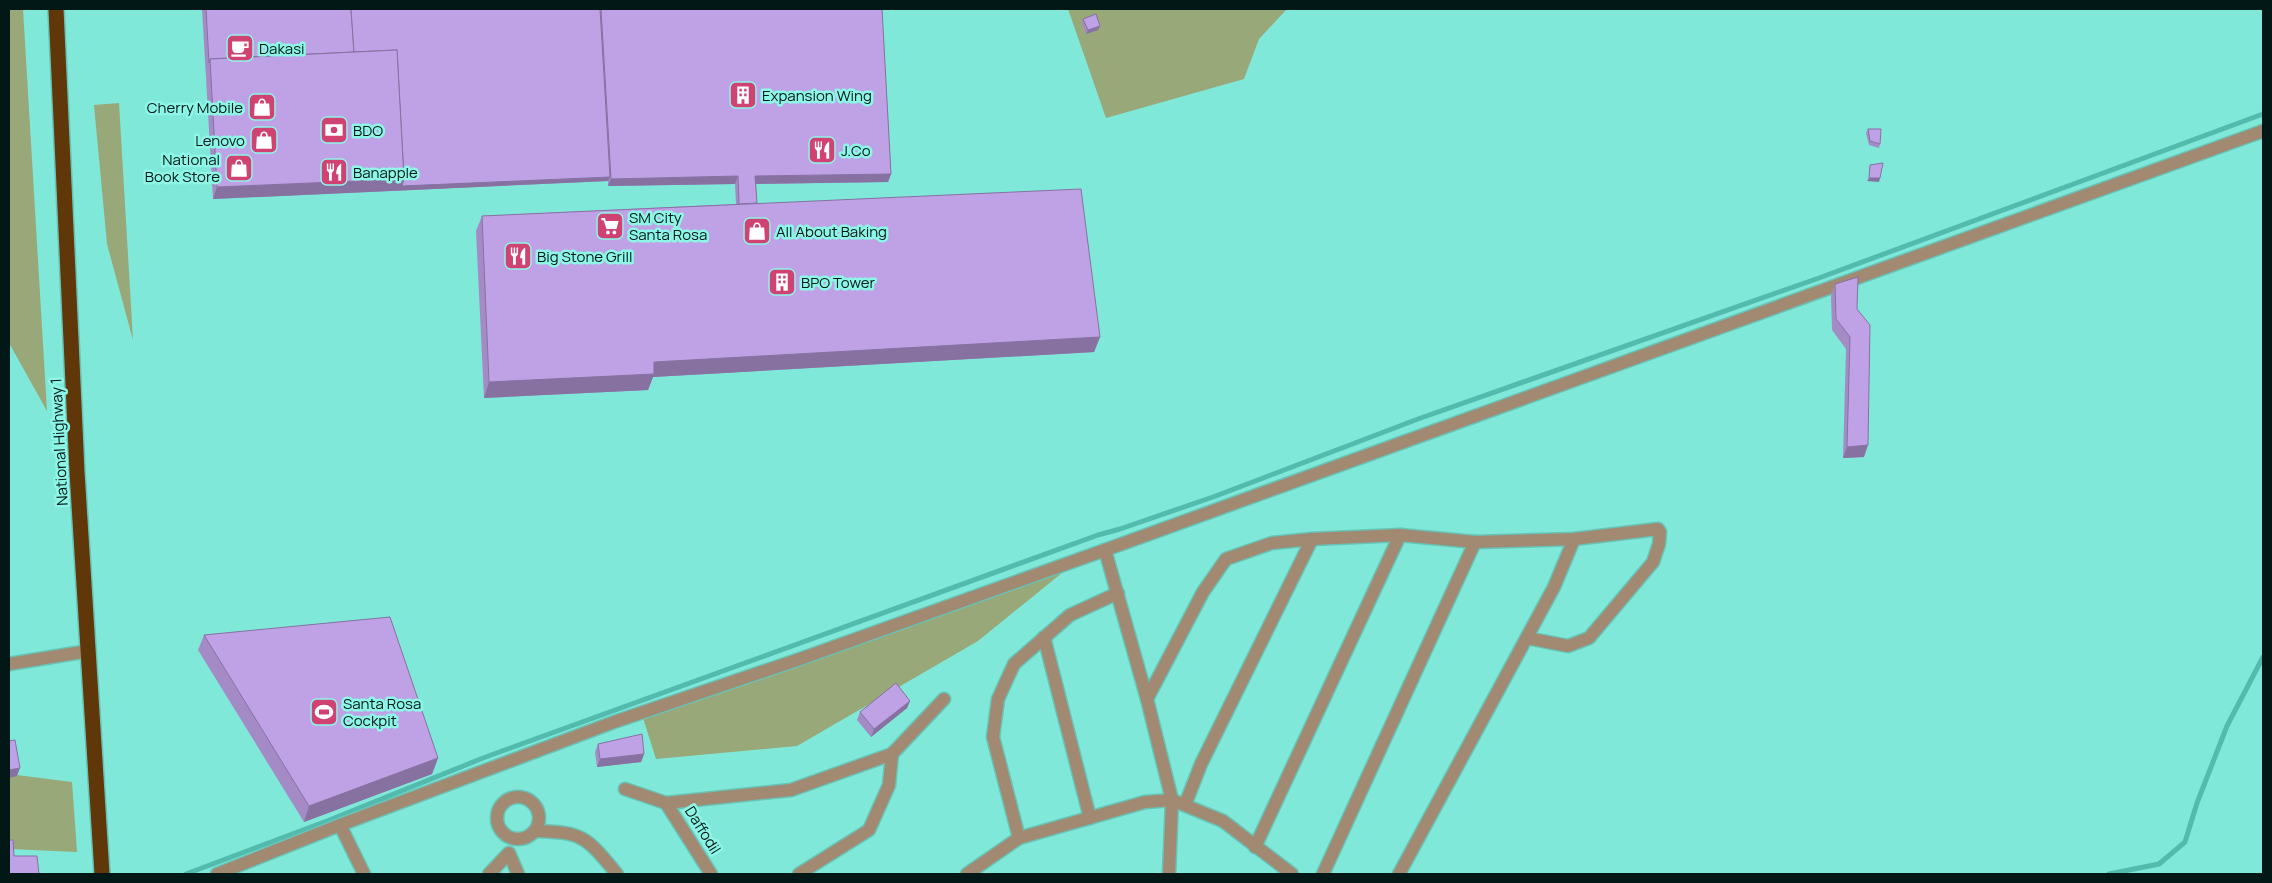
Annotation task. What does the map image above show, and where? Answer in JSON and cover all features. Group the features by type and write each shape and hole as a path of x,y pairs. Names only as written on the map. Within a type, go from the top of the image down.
{"highway":[{"name":"National Highway 1","path":"56,9 70,280 77,472 102,874"}],"street":[{"path":"217,874 340,825 614,722 800,659 1105,550 2263,131"},
{"path":"1147,699 1203,592 1226,559 1272,543 1400,535 1475,542 1574,539 1658,529 1660,532 1659,544 1653,562 1589,638 1568,646 1527,638"},
{"path":"1256,847 1400,535"},
{"path":"1184,805 1201,764 1312,539"},
{"path":"1399,874 1554,587 1574,539"},
{"path":"1323,874 1475,542"},
{"path":"1105,550 1147,699 1172,800 1169,874"},
{"path":"1019,838 993,737 998,699 1014,664 1044,637 1070,615 1118,593"},
{"path":"1044,637 1090,818"},
{"path":"9,664 88,645"},
{"path":"625,789 666,803 791,790 892,754 944,699"},
{"path":"799,874 869,830 889,785 892,754"},
{"path":"536,831 539,818 534,804 522,797 508,799 498,808 497,823 504,835 510,838 524,839 536,831 566,832 590,842 617,874"},
{"path":"967,874 1019,838 1146,802 1172,800 1223,821 1292,874"},
{"name":"Daffodil","path":"666,803 711,874"},
{"path":"340,825 364,874"},
{"path":"510,838 509,852 518,874"},
{"path":"489,874 509,852"}],"green space":[{"path":"9,9 23,9 47,411 9,343"},
{"path":"1068,9 1287,9 1259,39 1244,79 1106,118"},
{"path":"119,103 133,340 107,244 94,105"},
{"path":"1073,564 978,641 797,746 656,759 643,718"},
{"path":"9,774 72,782 77,852 9,849"}],"building":[{"path":"206,9 351,9 354,52 210,59 209,63"},
{"path":"351,9 600,9 610,177 402,186 404,179 397,50 354,52"},
{"name":"Expansion Wing","path":"601,9 882,9 891,174 755,176 757,203 739,204 738,176 611,179"},
{"path":"1096,14 1100,26 1088,30 1083,19"},
{"path":"397,50 404,179 217,187 210,59"},
{"path":"1868,129 1881,129 1880,144 1870,141"},
{"path":"1883,163 1880,178 1869,178 1870,165"},
{"name":"BPO Tower","path":"1081,189 1100,337 654,362 654,374 489,382 482,216"},
{"path":"1858,277 1857,309 1870,325 1868,445 1847,447 1850,337 1836,319 1835,284"},
{"name":"Santa Rosa Cockpit","path":"390,617 438,758 309,806 204,635"},
{"path":"896,683 910,701 874,729 860,712"},
{"path":"642,734 644,754 600,759 598,744"},
{"path":"15,740 20,768 9,770 9,741"},
{"path":"9,840 13,840 14,856 37,856 39,874 9,874"}],"waterway":[{"path":"186,874 327,821 483,758 1098,535 1213,497 1418,419 1819,278 2263,114"},
{"path":"2109,874 2159,864 2185,842 2197,803 2227,726 2263,657"}],"place":[{"name":"Dakasi","path":"240,48"},
{"name":"Expansion Wing","path":"743,95"},
{"name":"Cherry Mobile","path":"262,107"},
{"name":"BDO","path":"334,130"},
{"name":"Lenovo","path":"264,140"},
{"name":"J.Co","path":"822,150"},
{"name":"National Book Store","path":"239,168"},
{"name":"Banapple","path":"334,172"},
{"name":"SM City Santa Rosa","path":"610,226"},
{"name":"All About Baking","path":"757,231"},
{"name":"Big Stone Grill","path":"518,256"},
{"name":"BPO Tower","path":"782,282"},
{"name":"Santa Rosa Cockpit","path":"324,712"}]}
